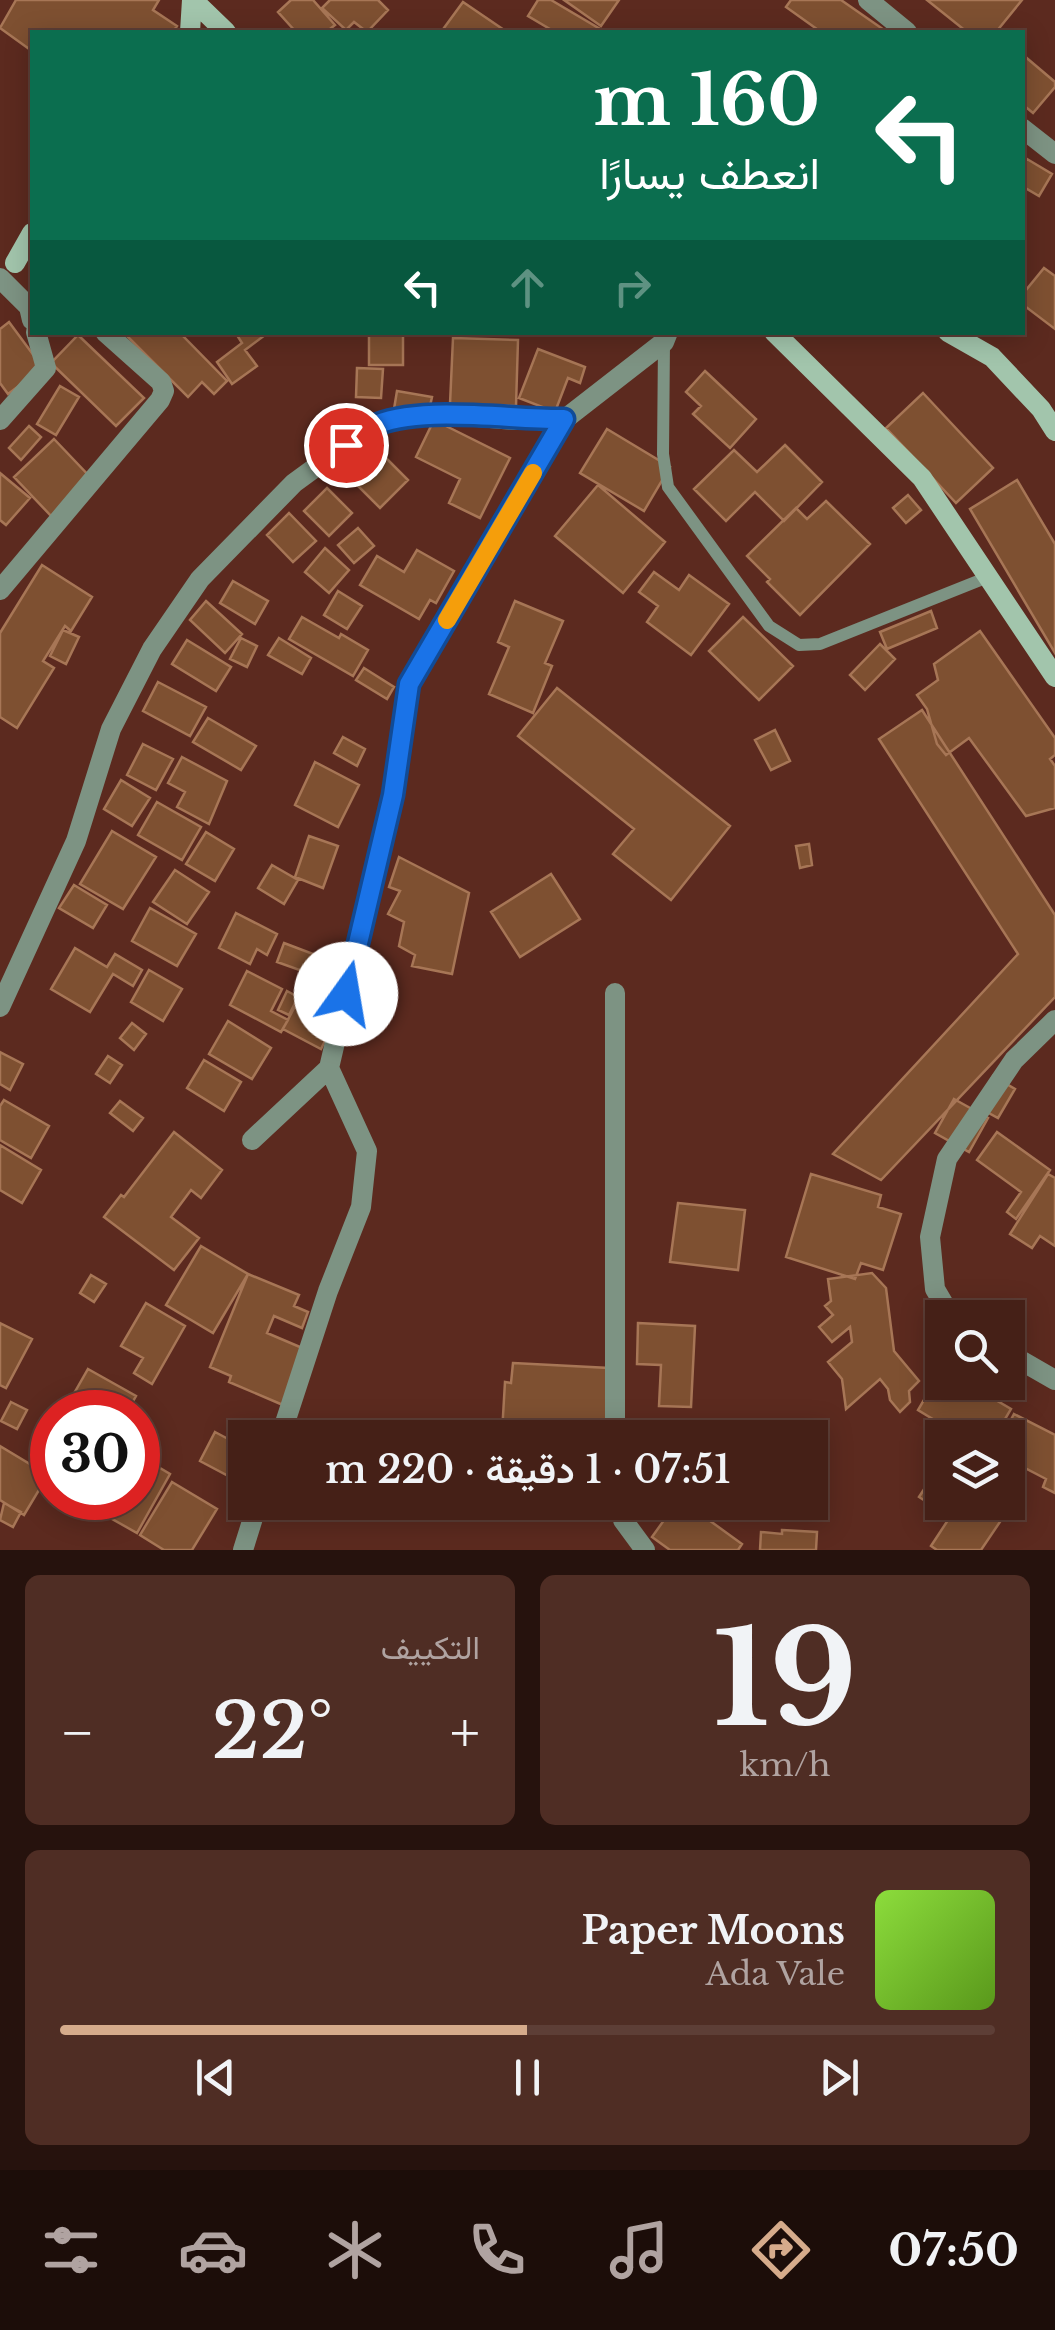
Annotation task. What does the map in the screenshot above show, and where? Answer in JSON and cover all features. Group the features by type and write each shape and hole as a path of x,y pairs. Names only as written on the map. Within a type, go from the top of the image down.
{"main road":[{"path":"190,30 193,0"},
{"path":"193,0 224,30"},
{"path":"12,268 30,236"},
{"path":"777,335 922,478 1055,677"},
{"path":"953,335 992,357 1041,409 1055,431"}],"street":[{"path":"868,0 906,30"},
{"path":"1025,130 1055,154"},
{"path":"12,268 30,310"},
{"path":"0,420 46,368 37,335"},
{"path":"0,590 164,391 161,382 108,335"},
{"path":"252,1140 329,1068 393,795 409,684 564,419 666,337"},
{"path":"0,1007 76,841 111,730 152,649 200,580 294,484 372,426 430,413 514,420 564,419"},
{"path":"615,993 615,1420"},
{"path":"941,1300 935,1289 930,1238 946,1159 1014,1060 1055,1020"},
{"path":"286,1420 360,1208 367,1151 329,1068"},
{"path":"1025,1363 1055,1380"},
{"path":"243,1550 252,1520"},
{"path":"623,1520 645,1550"}],"lane":[{"path":"666,337 663,454 668,487 769,626 799,645 820,644 988,576"}],"building":[{"path":"16,0 159,0 153,10 177,26 174,30 30,30 30,50 0,28"},
{"path":"291,0 313,0 335,25 329,30 294,30 278,12"},
{"path":"330,0 378,0 388,10 369,30 354,22 346,30 322,8"},
{"path":"538,0 551,0 600,29 552,30 528,16"},
{"path":"564,0 619,0 601,26"},
{"path":"791,0 841,0 884,30 818,30 786,7"},
{"path":"927,0 1022,0 998,30 964,30"},
{"path":"463,2 504,30 442,30"},
{"path":"1025,57 1055,82 1033,113 1025,106"},
{"path":"1027,159 1052,174 1039,196 1025,188"},
{"path":"1044,268 1055,276 1055,329 1025,306 1025,291"},
{"path":"9,322 43,368 8,394 0,383 0,329"},
{"path":"78,335 144,398 116,426 51,363"},
{"path":"126,335 182,335 227,381 214,394 202,382 188,397"},
{"path":"237,335 265,335 245,350 257,366 232,384 217,362 242,343"},
{"path":"369,335 403,335 403,365 369,365"},
{"path":"453,338 518,340 516,406 450,404"},
{"path":"538,349 585,367 580,383 568,378 555,412 519,398"},
{"path":"357,368 383,369 381,398 356,397"},
{"path":"705,371 756,419 730,448 693,414 701,406 686,392"},
{"path":"60,386 79,397 56,435 37,424"},
{"path":"397,391 432,397 428,415 394,409"},
{"path":"923,393 993,468 956,503 886,428"},
{"path":"434,420 510,458 480,518 449,503 460,479 416,457"},
{"path":"29,426 41,437 21,460 9,448"},
{"path":"607,429 670,467 644,511 580,473"},
{"path":"54,439 92,479 53,518 14,477"},
{"path":"373,445 408,480 380,508 345,473"},
{"path":"785,445 822,482 784,521 755,492 726,521 694,489 734,450 757,472"},
{"path":"0,473 30,498 6,525 0,520"},
{"path":"1017,480 1055,544 1055,653 970,509"},
{"path":"598,485 665,542 623,593 555,536"},
{"path":"327,488 352,513 329,536 304,511"},
{"path":"908,495 921,510 906,523 893,508"},
{"path":"826,501 870,544 800,615 747,556 796,508 807,519"},
{"path":"289,513 316,541 293,562 267,535"},
{"path":"358,528 374,546 354,563 338,545"},
{"path":"325,548 349,570 329,593 305,572"},
{"path":"417,550 454,571 436,603 430,600 419,619 360,585 377,556 404,572"},
{"path":"42,565 92,597 71,631 65,626 43,661 54,668 17,728 0,717 0,633"},
{"path":"654,572 679,590 689,575 729,604 691,655 647,622 658,606 639,592"},
{"path":"233,581 268,601 255,624 220,603"},
{"path":"338,591 362,606 347,629 324,615"},
{"path":"206,601 242,634 225,653 190,620"},
{"path":"515,601 563,621 545,663 552,666 533,713 489,694 509,647 498,642"},
{"path":"931,611 937,628 887,649 880,632"},
{"path":"302,617 368,650 353,676 289,639"},
{"path":"743,617 793,666 759,700 709,651"},
{"path":"63,630 79,637 66,664 50,656"},
{"path":"980,631 1055,738 1055,755 1050,759 1055,766 1055,808 1026,816 969,738 946,755 937,744 927,709 917,695 938,680 934,664"},
{"path":"241,638 257,646 247,667 230,659"},
{"path":"279,638 311,658 302,674 268,655"},
{"path":"187,640 231,667 216,691 172,664"},
{"path":"880,644 895,659 865,690 850,675"},
{"path":"364,668 394,687 387,699 356,680"},
{"path":"158,682 206,707 190,736 143,711"},
{"path":"557,688 730,826 671,900 613,854 634,829 518,736"},
{"path":"922,710 1055,915 1055,997 881,1180 833,1154 1018,954 879,739"},
{"path":"208,718 256,746 241,770 193,742"},
{"path":"775,730 790,761 771,770 755,740"},
{"path":"343,737 365,749 357,766 334,753"},
{"path":"143,744 173,759 156,790 127,775"},
{"path":"182,757 227,781 209,824 177,807 185,792 168,783"},
{"path":"315,762 359,785 338,827 295,805"},
{"path":"121,780 150,798 132,826 104,809"},
{"path":"157,802 201,827 182,860 138,835"},
{"path":"112,831 156,857 123,909 80,884"},
{"path":"206,832 234,849 215,881 186,864"},
{"path":"309,836 338,846 323,888 295,877"},
{"path":"809,844 812,865 800,868 796,846"},
{"path":"399,857 469,893 452,974 412,966 415,955 399,946 404,922 388,914 400,891 389,887"},
{"path":"272,865 298,880 284,904 258,888"},
{"path":"175,870 209,892 187,924 153,902"},
{"path":"551,874 580,919 520,957 491,912"},
{"path":"74,885 107,905 93,928 59,908"},
{"path":"150,908 196,934 177,966 132,941"},
{"path":"236,913 277,934 267,955 257,949 250,964 219,948"},
{"path":"284,943 313,954 305,972 277,962"},
{"path":"75,948 107,967 115,954 142,970 133,986 113,974 90,1012 51,989"},
{"path":"149,970 182,989 163,1021 131,1002"},
{"path":"247,971 282,989 271,1011 288,1020 281,1032 230,1005"},
{"path":"287,991 298,997 289,1015 278,1010"},
{"path":"301,995 338,1014 321,1049 283,1029"},
{"path":"228,1021 271,1048 252,1079 209,1054"},
{"path":"132,1023 146,1034 134,1050 120,1038"},
{"path":"0,1052 23,1064 10,1090 0,1084"},
{"path":"108,1056 122,1065 110,1083 96,1074"},
{"path":"204,1060 241,1082 224,1111 187,1088"},
{"path":"993,1076 1015,1089 998,1118 976,1106"},
{"path":"954,1099 988,1118 969,1152 935,1133"},
{"path":"4,1100 49,1126 31,1158 0,1140 0,1106"},
{"path":"120,1101 143,1118 133,1131 110,1113"},
{"path":"174,1132 222,1170 201,1198 191,1190 171,1217 199,1238 174,1270 104,1217"},
{"path":"997,1132 1050,1170 1016,1219 1007,1212 1021,1192 977,1160"},
{"path":"0,1145 41,1170 22,1203 0,1190"},
{"path":"811,1174 881,1195 878,1207 901,1214 883,1270 861,1263 855,1279 786,1257"},
{"path":"1048,1174 1055,1178 1055,1246 1040,1236 1032,1248 1010,1234"},
{"path":"678,1203 745,1210 738,1270 670,1262"},
{"path":"201,1246 248,1274 213,1333 166,1305"},
{"path":"872,1273 886,1288 894,1351 919,1381 909,1391 910,1402 900,1412 880,1379 846,1409 842,1379 828,1362 852,1342 850,1327 832,1342 819,1327 833,1315 825,1306 831,1301 828,1279"},
{"path":"248,1274 299,1295 294,1306 308,1312 302,1328 274,1316 267,1333 307,1350 283,1405 229,1382 231,1376 210,1367"},
{"path":"91,1275 106,1284 94,1302 80,1293"},
{"path":"146,1303 185,1326 152,1384 134,1373 143,1358 121,1346"},
{"path":"0,1323 32,1339 6,1388 0,1385"},
{"path":"638,1323 695,1326 691,1407 659,1406 661,1365 637,1364"},
{"path":"513,1363 609,1368 606,1420 503,1420 505,1382 511,1383"},
{"path":"88,1369 125,1390 76,1390"},
{"path":"925,1398 996,1400 1011,1409 1005,1420 934,1420 918,1410"},
{"path":"11,1402 27,1410 17,1429 1,1421"},
{"path":"1014,1414 1055,1435 1055,1493 1043,1487 1046,1479 1025,1468 1025,1420 1011,1420"},
{"path":"215,1432 228,1439 228,1476 200,1461"},
{"path":"0,1446 30,1464 30,1505 24,1515 0,1500"},
{"path":"160,1468 170,1474 160,1492"},
{"path":"172,1482 217,1509 192,1550 164,1550 140,1535 149,1520 160,1520 160,1502"},
{"path":"4,1503 21,1512 13,1527 0,1520"},
{"path":"114,1520 144,1520 137,1533"},
{"path":"664,1520 709,1520 742,1544 738,1550 670,1550 652,1537"},
{"path":"948,1520 1001,1520 981,1550 937,1550 931,1546"},
{"path":"782,1530 817,1532 816,1550 760,1550 761,1532 782,1534"}],"slow traffic":[{"path":"447,620 533,473"}],"route":[{"path":"346,445 372,426 430,413 514,420 564,419 409,684 393,795 346,994"}]}
